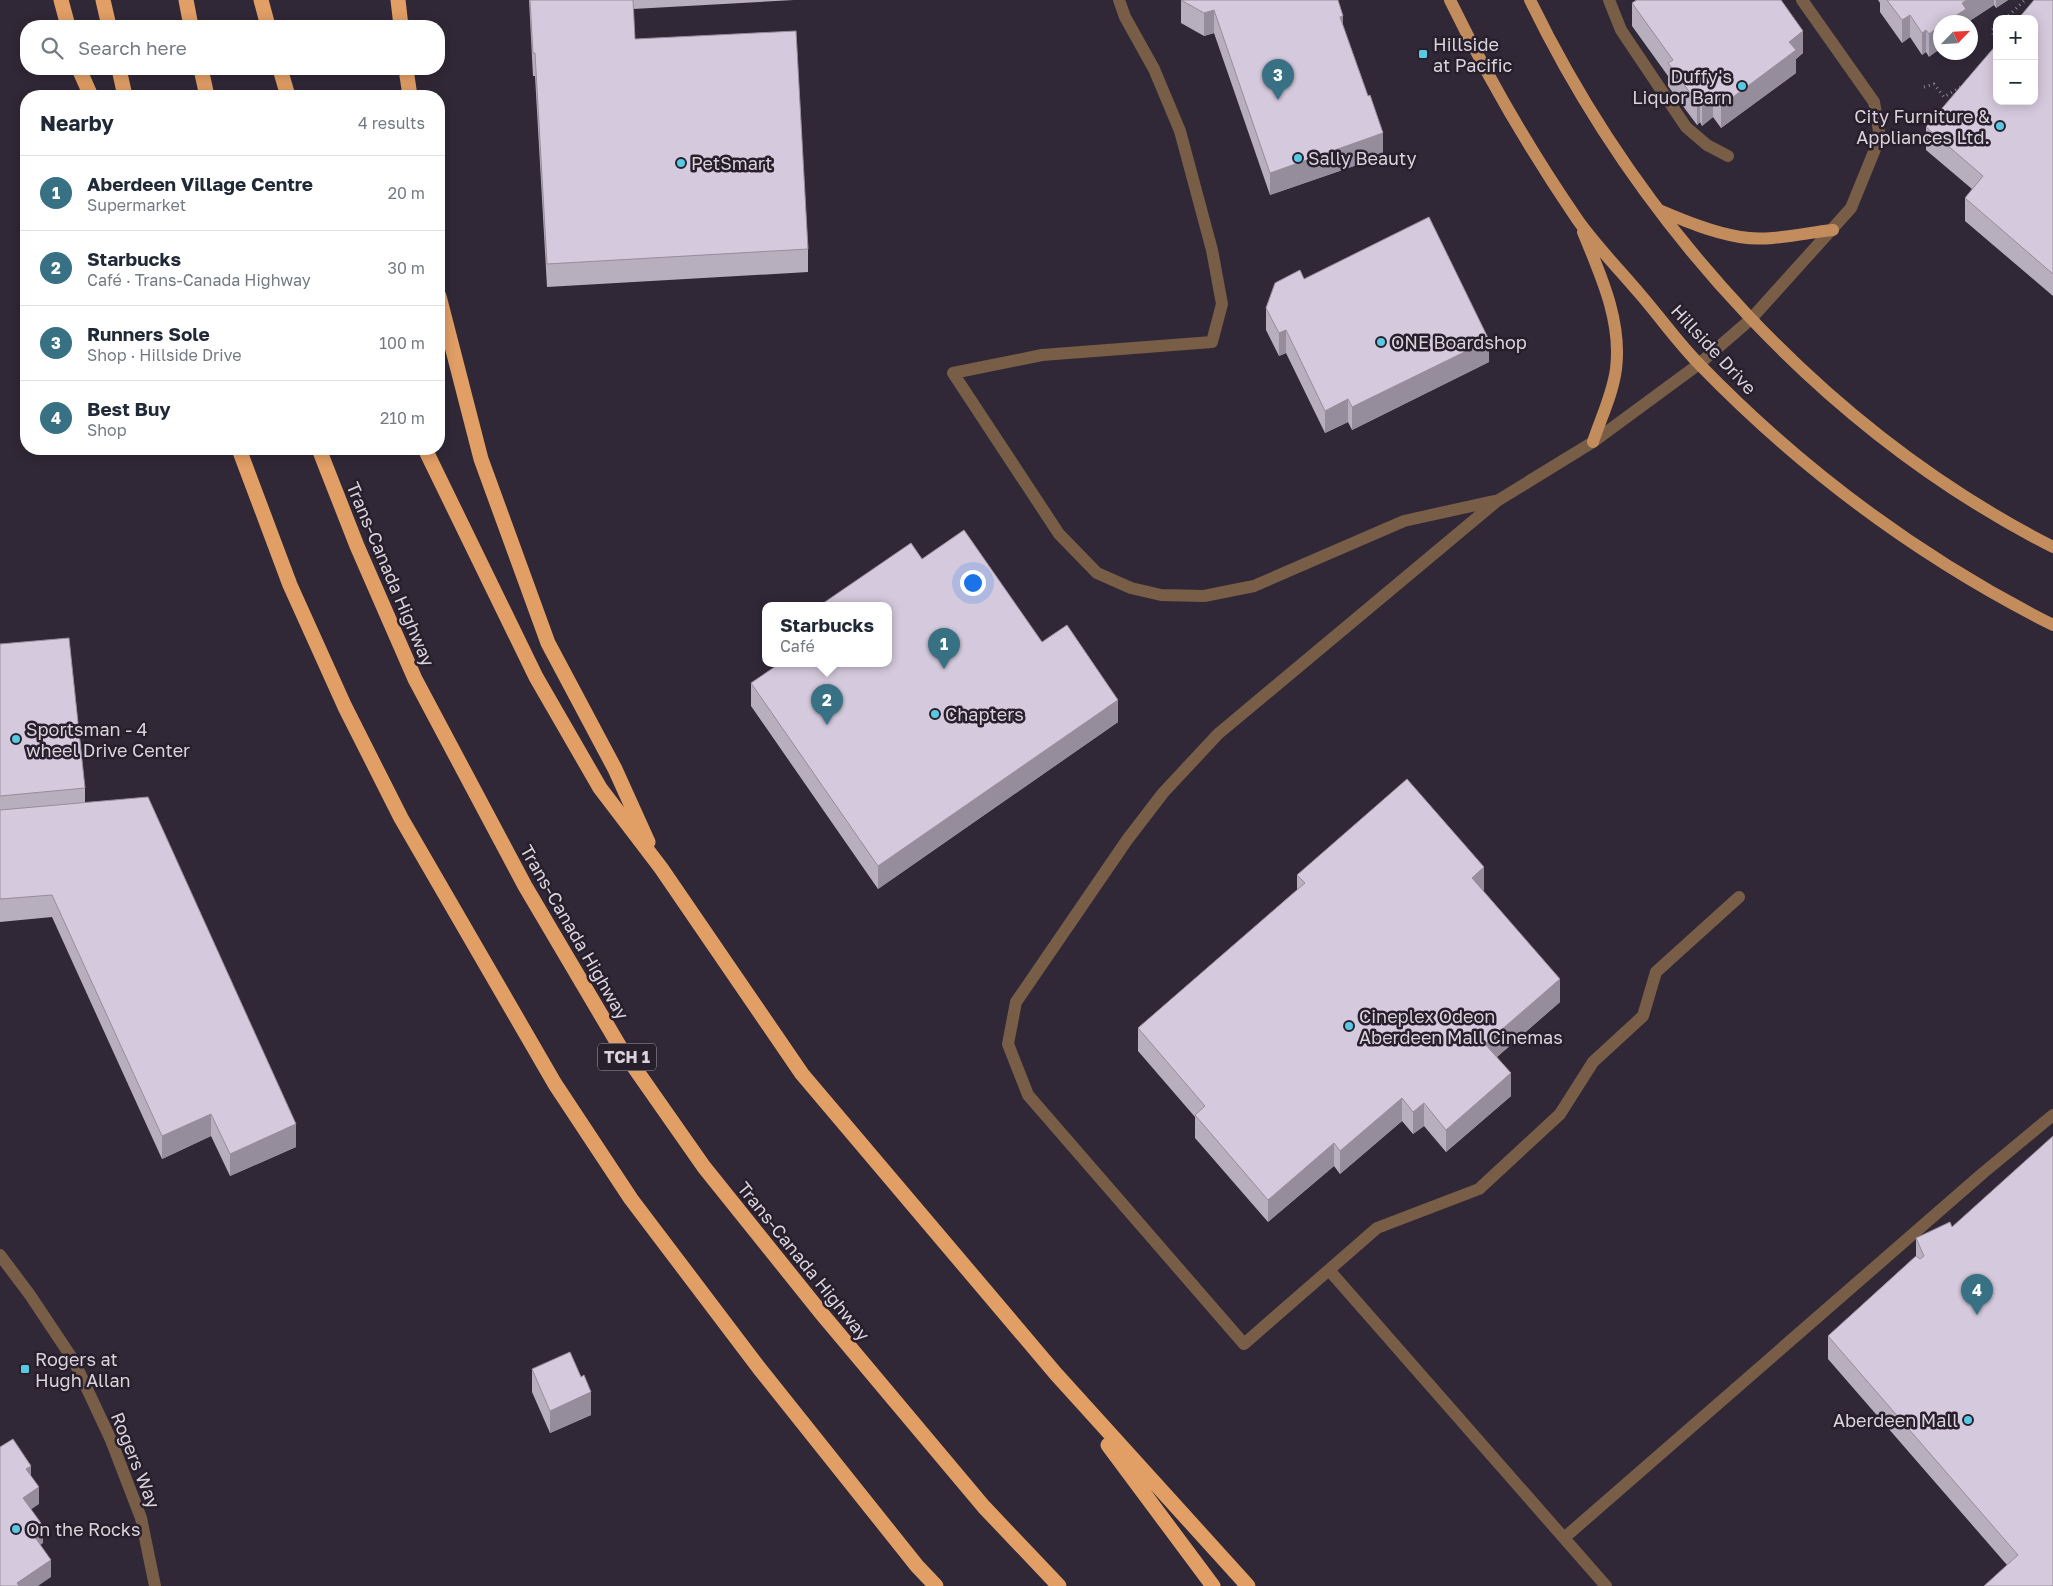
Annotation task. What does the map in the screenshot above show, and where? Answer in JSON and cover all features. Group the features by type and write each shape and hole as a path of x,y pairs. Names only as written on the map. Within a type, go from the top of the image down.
{"highway":[{"path":"61,0 66,20"},
{"path":"103,0 108,20"},
{"path":"186,0 190,20"},
{"path":"261,0 266,20"},
{"path":"398,0 400,20"},
{"path":"81,75 88,90"},
{"path":"120,75 124,90"},
{"path":"202,75 206,90"},
{"path":"282,75 286,90"},
{"path":"407,75 409,90"},
{"path":"445,319 482,459 548,643 615,770 661,868"},
{"path":"241,455 290,585 350,716 401,818 555,1084 631,1199 730,1330 917,1566 936,1586"},
{"name":"Trans-Canada Highway","path":"321,455 357,546 415,678 525,886 620,1047 704,1167 822,1314 984,1507 1059,1586"},
{"path":"428,455 536,677 600,788 661,868 802,1074 1056,1374 1248,1586"},
{"path":"1056,1374 1213,1586"}],"main road":[{"name":"Hillside Drive","path":"1450,0 1523,137 1578,221 1699,364 1749,412 1837,488 1914,546 2004,600 2053,624"},
{"path":"1530,0 1578,94 1656,209 1751,319 1808,373 1877,433 1950,488 2053,547"},
{"path":"1656,209 1701,227 1740,237 1763,238 1833,230"},
{"path":"1578,221 1610,303 1618,345 1616,371 1594,442"}],"street":[{"path":"1119,0 1125,17 1154,69 1180,131 1212,250 1222,304 1212,342 1042,355 953,373 1059,534 1097,573 1131,588 1161,595 1204,596 1254,586 1404,521 1497,501"},
{"path":"1609,0 1621,30 1686,127 1707,145 1728,156"},
{"path":"1739,897 1656,972 1642,1016 1592,1062 1560,1114 1479,1189 1377,1228 1244,1344 1028,1095 1008,1044 1016,1002 1127,840 1163,793 1218,734 1497,501 1594,442 1699,364 1751,319 1851,208 1880,137 1874,102 1802,0"},
{"path":"1564,1538 1983,1173 2053,1115"},
{"name":"Rogers Way","path":"0,1255 30,1295 74,1362 111,1440 141,1518 155,1586"},
{"path":"1328,1270 1606,1586"}],"path":[{"path":"2009,15 2026,0"},
{"path":"1924,87 1934,84 1944,97 1972,80"}],"building":[{"path":"530,0 633,0 635,39 796,31 808,249 547,264 535,53 533,53"},
{"path":"1181,0 1338,0 1343,16 1340,17 1383,133 1270,173 1214,10 1204,13"},
{"path":"1637,0 1781,0 1803,31 1789,42 1796,50 1721,106 1713,95 1702,103 1700,100 1697,102 1668,63 1673,60 1632,3"},
{"path":"1887,0 1967,0 1962,3 1966,9 1957,15 1933,15 1933,31 1929,34 1926,30 1922,33 1910,15 1902,20"},
{"name":"City Furniture & Appliances Ltd.","path":"2034,0 2053,0 2053,274 1965,198 1983,176 1926,127 1993,49 1993,105 2038,105 2038,15 2021,15"},
{"path":"1429,217 1489,340 1352,407 1348,399 1325,411 1286,330 1279,333 1266,308 1275,283 1300,270 1304,279"},
{"name":"Chapters","path":"964,530 1042,642 1067,625 1118,700 878,866 751,683 775,667 892,667 892,602 825,602 911,543 922,559"},
{"path":"69,638 85,788 0,796 0,644"},
{"name":"Cineplex Odeon Aberdeen Mall Cinemas","path":"1407,779 1484,867 1472,878 1560,979 1485,1044 1511,1073 1446,1130 1424,1103 1413,1112 1402,1098 1340,1151 1334,1143 1268,1200 1195,1115 1205,1106 1138,1028 1305,883 1297,875"},
{"path":"148,797 296,1124 230,1154 211,1114 162,1136 52,895 0,899 0,810"},
{"name":"Aberdeen Mall","path":"2053,1136 2053,1586 1984,1586 2018,1555 1828,1336 1916,1256 1920,1259 1924,1256 1916,1238 1950,1222 1952,1227"},
{"path":"570,1352 581,1377 584,1375 591,1392 550,1411 532,1369"},
{"name":"On the Rocks","path":"13,1439 31,1466 26,1469 39,1487 23,1498 43,1526 32,1533 51,1560 17,1583 19,1586 0,1586 0,1447"}],"place":[{"name":"Hillside at Pacific","path":"1423,54"},
{"name":"Duffy's Liquor Barn","path":"1742,86"},
{"name":"Runners Sole","path":"1278,100"},
{"name":"City Furniture & Appliances Ltd.","path":"2000,126"},
{"name":"Sally Beauty","path":"1298,158"},
{"name":"PetSmart","path":"681,163"},
{"name":"ONE Boardshop","path":"1381,342"},
{"name":"Aberdeen Village Centre","path":"944,669"},
{"name":"Chapters","path":"935,714"},
{"name":"Starbucks","path":"827,725"},
{"name":"Sportsman - 4 wheel Drive Center","path":"16,739"},
{"name":"Cineplex Odeon Aberdeen Mall Cinemas","path":"1349,1026"},
{"name":"Best Buy","path":"1977,1315"},
{"name":"Rogers at Hugh Allan","path":"25,1369"},
{"name":"Aberdeen Mall","path":"1968,1420"},
{"name":"On the Rocks","path":"16,1529"}]}
